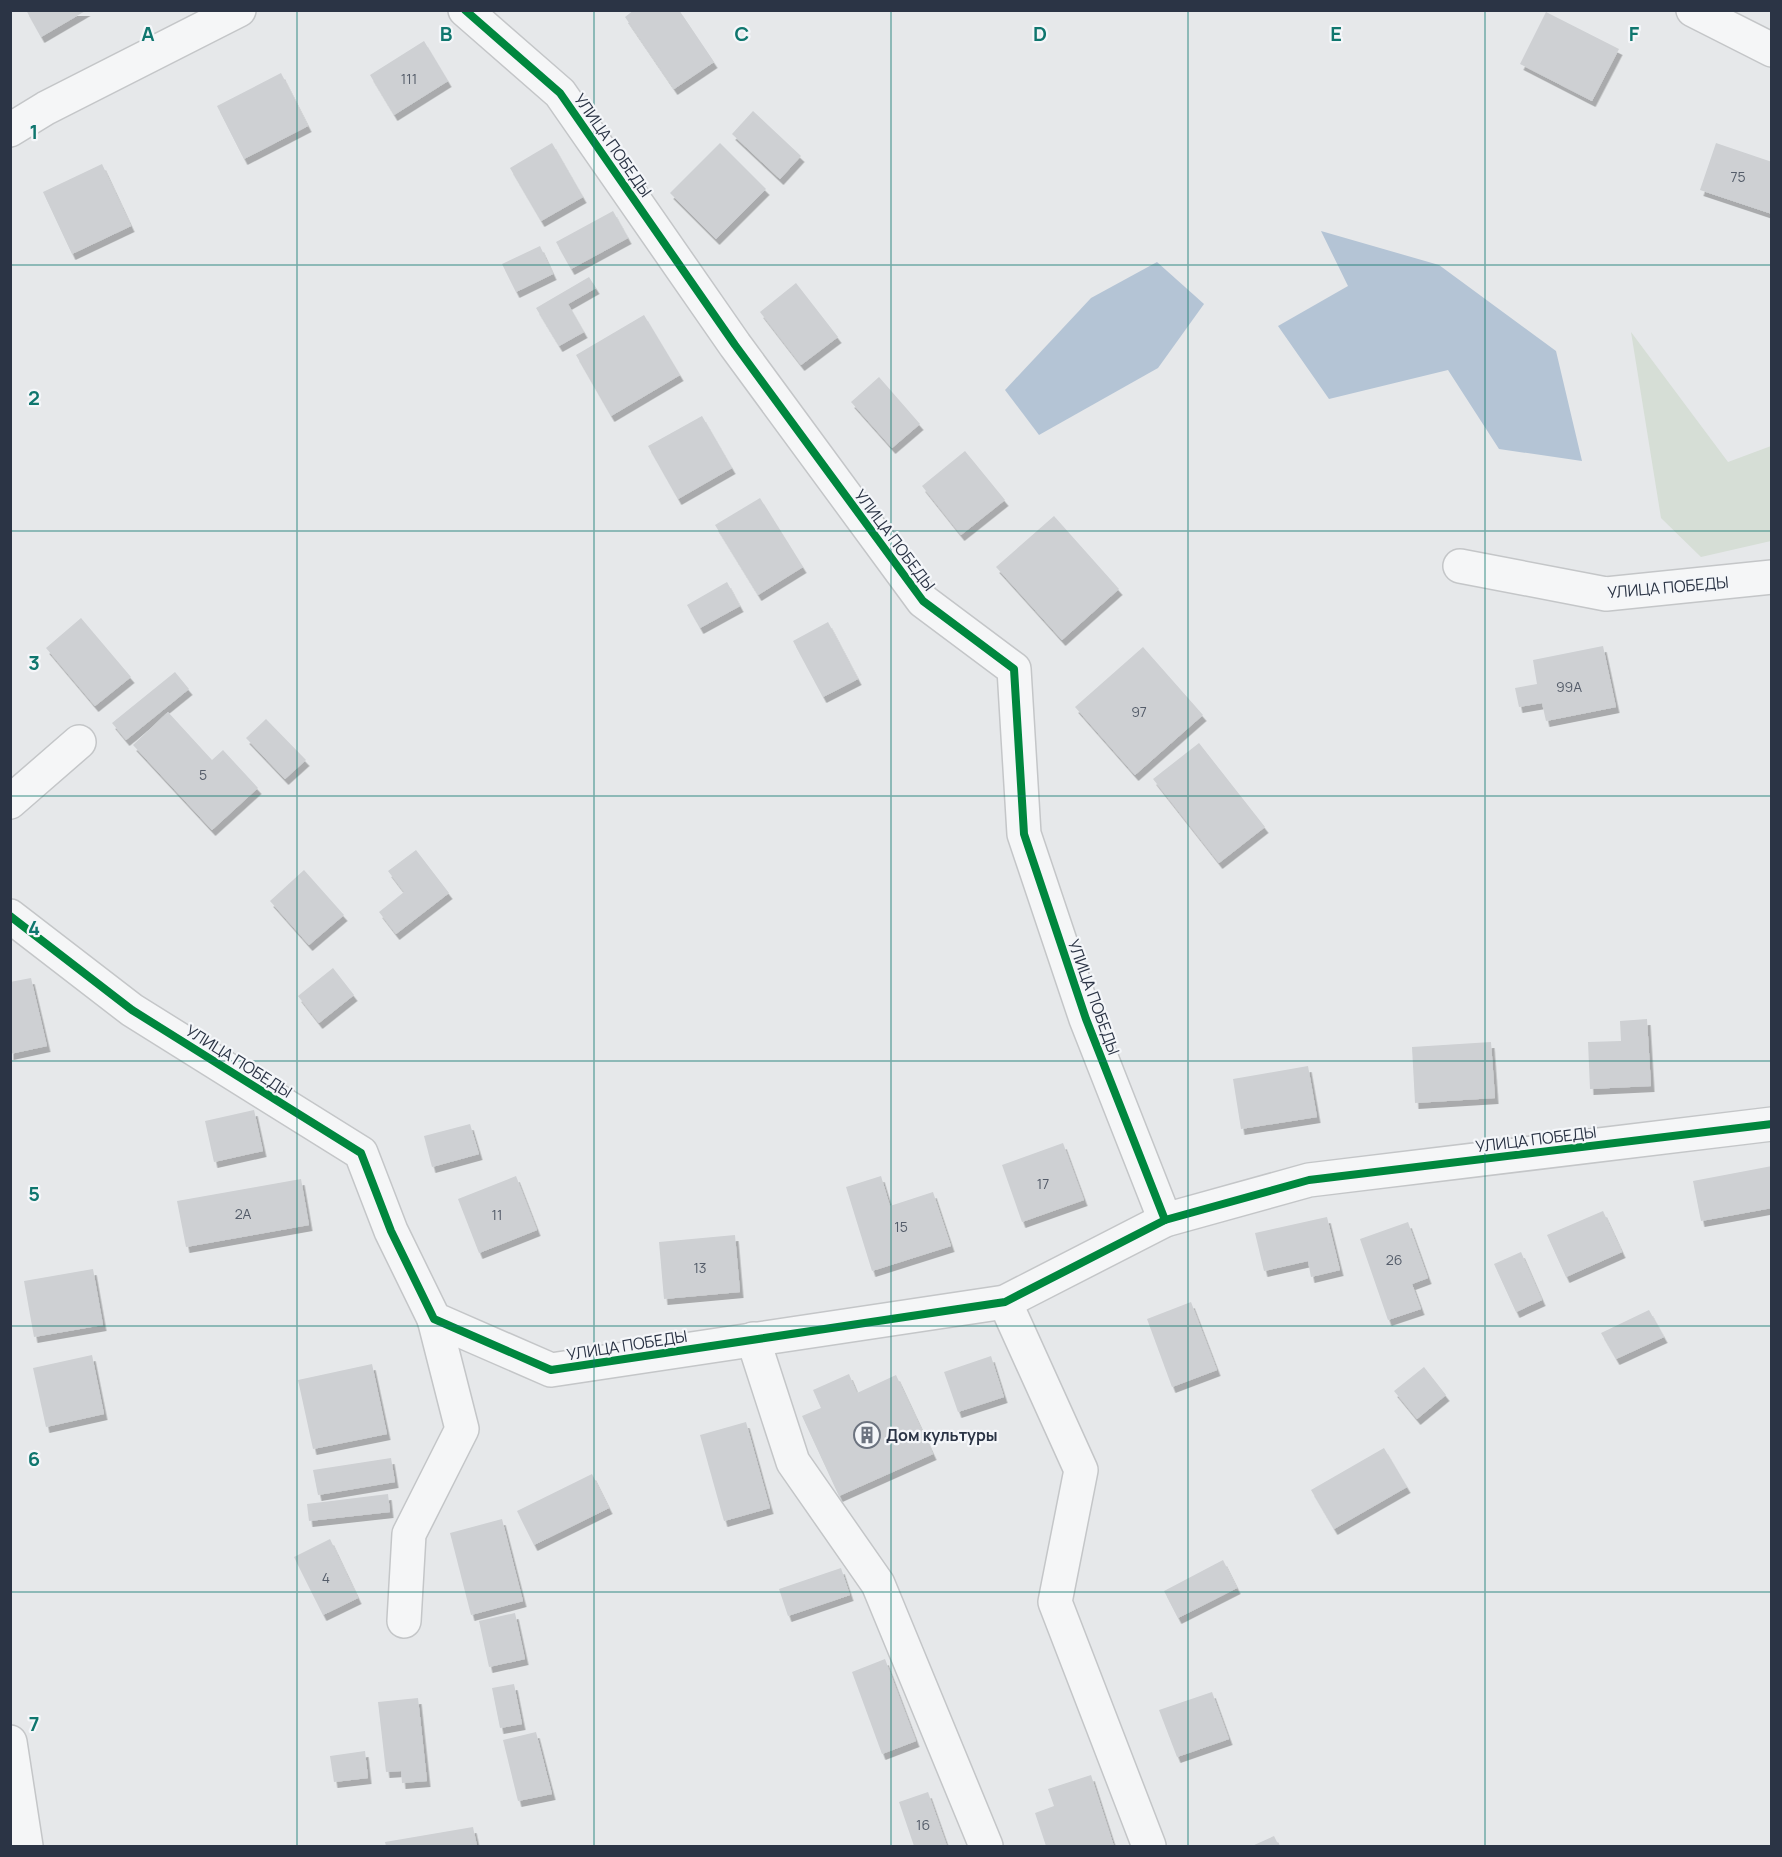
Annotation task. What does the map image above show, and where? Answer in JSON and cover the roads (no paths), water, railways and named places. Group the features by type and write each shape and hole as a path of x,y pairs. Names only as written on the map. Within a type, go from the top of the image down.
{"street":[{"path":"10,130 46,108 239,10"},
{"name":"УЛИЦА ПОБЕДЫ","path":"465,10 560,93 735,345 923,601 1014,669 1024,834 1086,1019 1166,1220"},
{"path":"1693,10 1772,50"},
{"name":"УЛИЦА ПОБЕДЫ","path":"1460,566 1606,594 1772,577"},
{"path":"10,802 79,742"},
{"name":"УЛИЦА ПОБЕДЫ","path":"10,916 132,1010 361,1153 392,1231 434,1319 551,1370 1005,1302 1166,1220 1309,1180 1772,1124"},
{"path":"1005,1302 1081,1470 1055,1602 1149,1846"},
{"path":"404,1621 409,1534 462,1429 434,1319"},
{"path":"753,1339 793,1462 878,1584 986,1846"},
{"path":"10,1742 26,1846"}],"water":[{"path":"1321,231 1439,265 1556,351 1582,461 1499,449 1448,370 1329,399 1278,326 1348,286"},
{"path":"1157,262 1204,304 1158,368 1039,435 1005,390 1091,298"}],"place":[{"name":"Дом культуры","path":"867,1435"}]}
